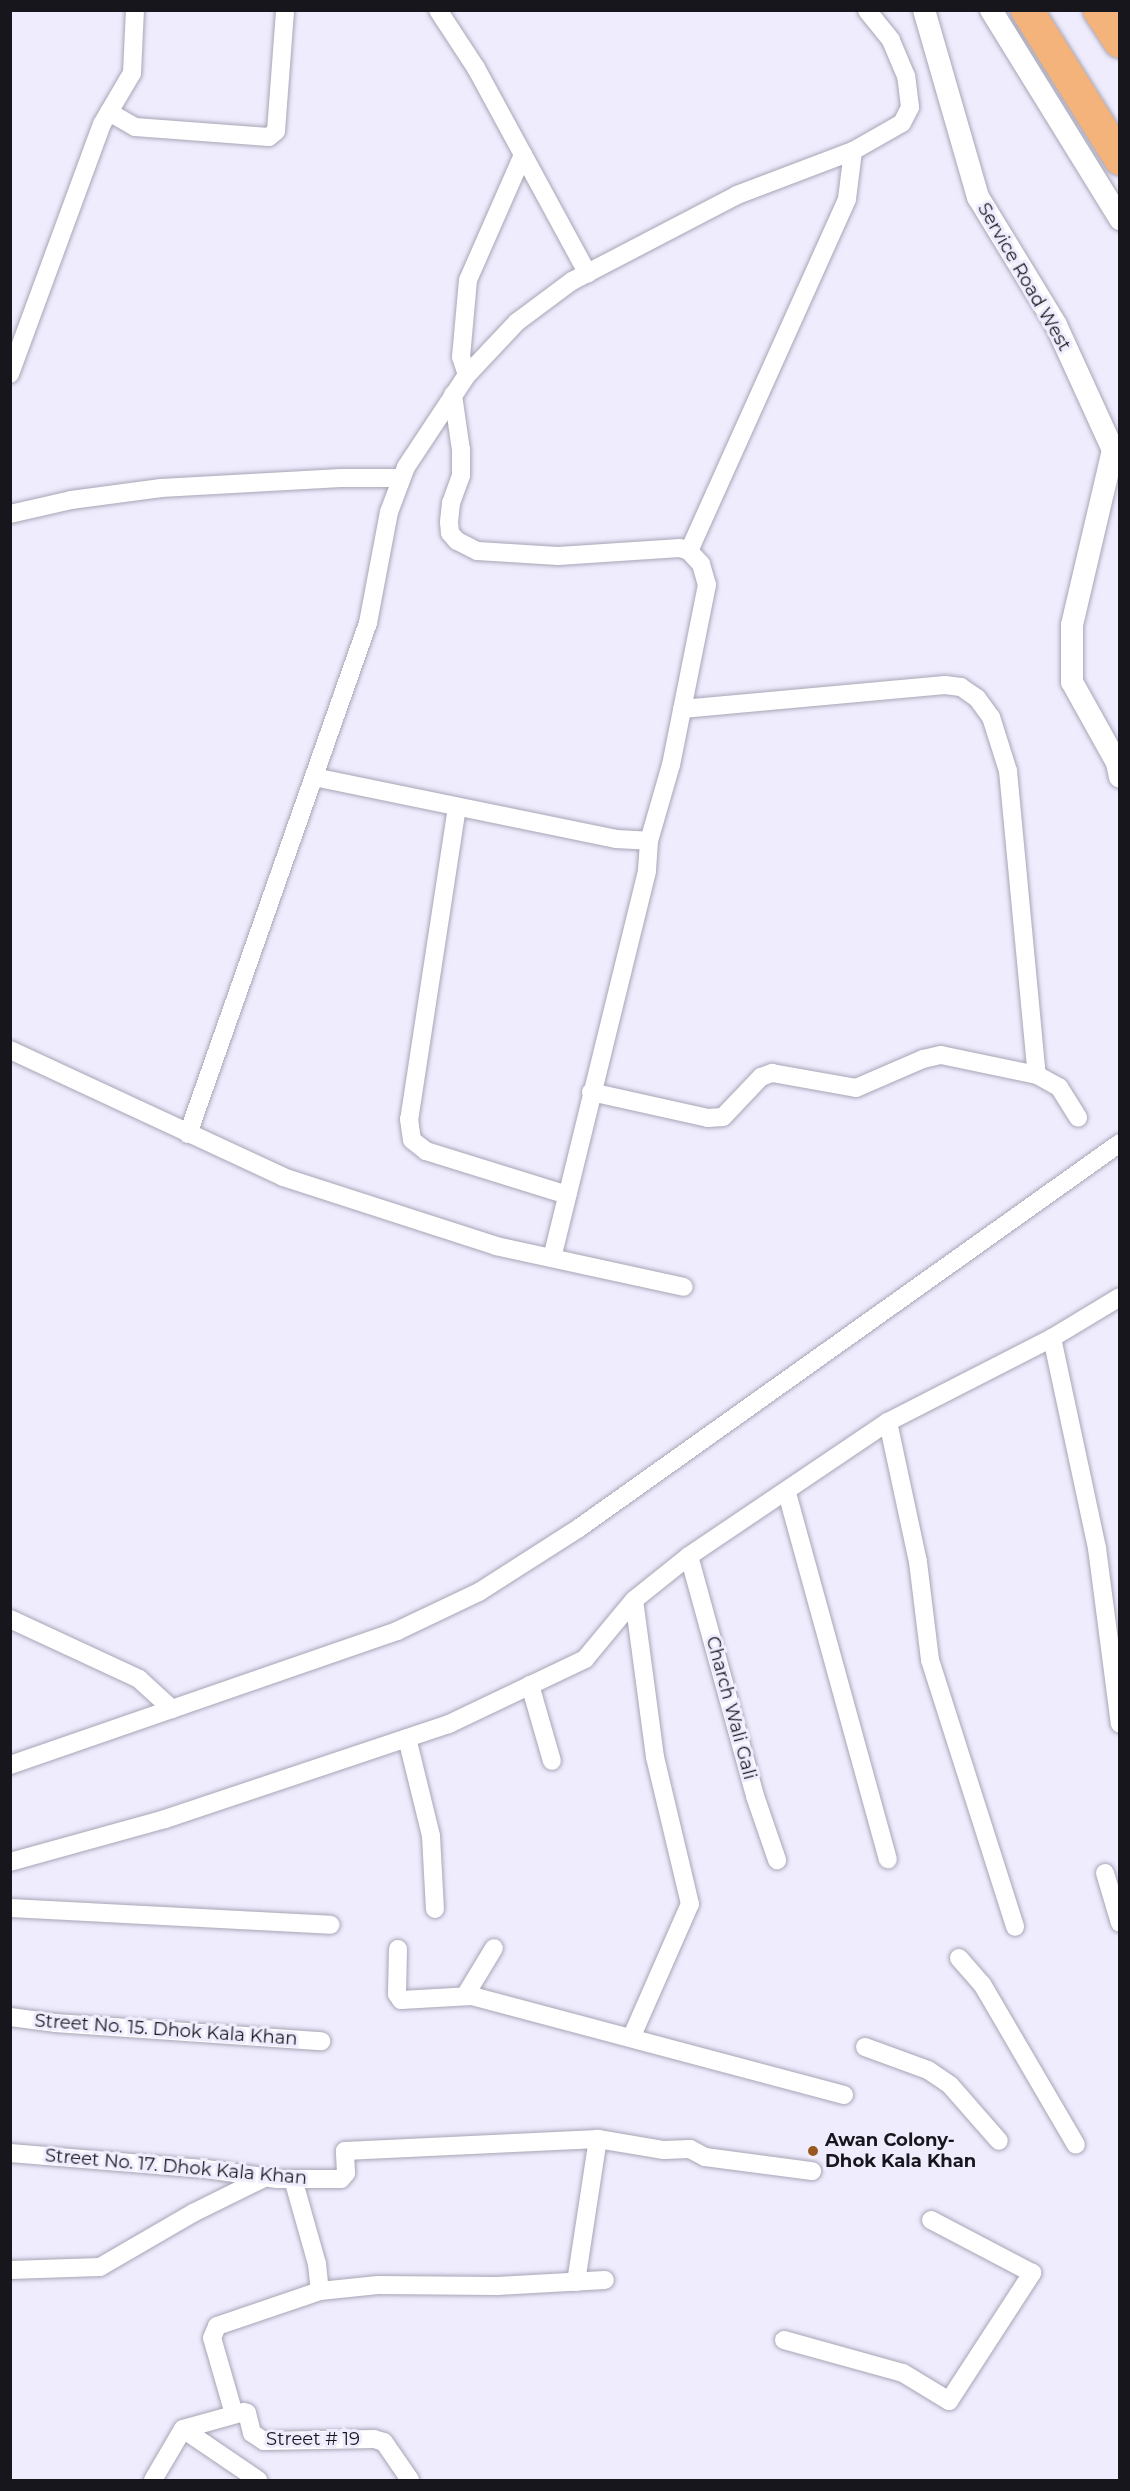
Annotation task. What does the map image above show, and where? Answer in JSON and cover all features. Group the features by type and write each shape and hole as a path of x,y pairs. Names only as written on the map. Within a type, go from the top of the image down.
{"highway":[{"path":"1028,10 1119,159"},
{"path":"1100,10 1119,42"}],"street":[{"path":"10,374 109,112 132,73 135,10"},
{"path":"109,112 135,127 269,137 276,131 285,10"},
{"path":"438,10 476,68 588,274"},
{"path":"188,1134 368,623 389,512 401,478 467,375 517,322 588,274 737,195 853,151 902,123 910,107 906,76 891,40 867,10"},
{"name":"Service Road West","path":"924,10 978,197 1056,325 1113,450 1072,625 1072,682 1117,763 1119,777"},
{"path":"991,10 1119,219"},
{"path":"689,551 847,199 853,151"},
{"path":"467,375 461,357 468,280 523,155"},
{"path":"453,395 461,450 461,475 449,522 450,533 457,541 477,551 558,556 668,548 689,551 701,564 707,585 682,709 649,841 647,870 552,1258"},
{"path":"10,514 71,500 161,488 401,478"},
{"path":"682,709 945,685 961,687 977,698 991,717 1008,771 1037,1075"},
{"path":"314,777 616,839 649,841"},
{"path":"457,807 409,1119 412,1140 426,1151 567,1195"},
{"path":"10,1050 283,1177 496,1246 684,1287"},
{"path":"591,1092 708,1118 723,1117 761,1077 772,1072 856,1088 923,1059 941,1055 1037,1075 1059,1087 1078,1117"},
{"path":"10,1765 397,1631 479,1592 579,1528 1119,1143"},
{"path":"10,1862 165,1819 449,1724 585,1659 634,1600 689,1556 787,1493 888,1422 1052,1338 1119,1297"},
{"path":"1052,1338 1097,1548 1119,1724"},
{"path":"888,1422 918,1562 930,1660 1015,1927"},
{"path":"787,1493 888,1859"},
{"name":"Charch Wali Gali","path":"689,1556 755,1796 777,1860"},
{"path":"632,2037 690,1904 655,1757 634,1600"},
{"path":"10,1619 139,1679 172,1709"},
{"path":"530,1685 552,1761"},
{"path":"407,1738 430,1836 435,1909"},
{"path":"1105,1873 1119,1923"},
{"path":"10,1908 331,1925"},
{"path":"465,1996 494,1948"},
{"path":"398,1949 397,1997 465,1996 632,2037 844,2095"},
{"path":"959,1958 982,1984 1076,2145"},
{"name":"Street No. 15. Dhok Kala Khan","path":"10,2016 55,2023 321,2041"},
{"path":"865,2047 928,2070 950,2085 999,2141"},
{"path":"576,2282 598,2139"},
{"name":"Street No. 17. Dhok Kala Khan","path":"10,2153 292,2179 345,2178 345,2151 598,2139 664,2150 690,2149 705,2157 812,2171"},
{"path":"10,2270 100,2267 193,2213 266,2177"},
{"path":"292,2179 317,2264 320,2291"},
{"path":"784,2340 903,2373 949,2401 1032,2273 932,2220"},
{"path":"153,2481 183,2428 234,2414 212,2331 320,2291 378,2285 605,2280"},
{"name":"Street # 19","path":"234,2414 248,2414 252,2433 264,2441 374,2439 384,2442 410,2481"},
{"path":"183,2428 258,2481"}],"place":[{"name":"Awan Colony- Dhok Kala Khan","path":"813,2151"}]}
